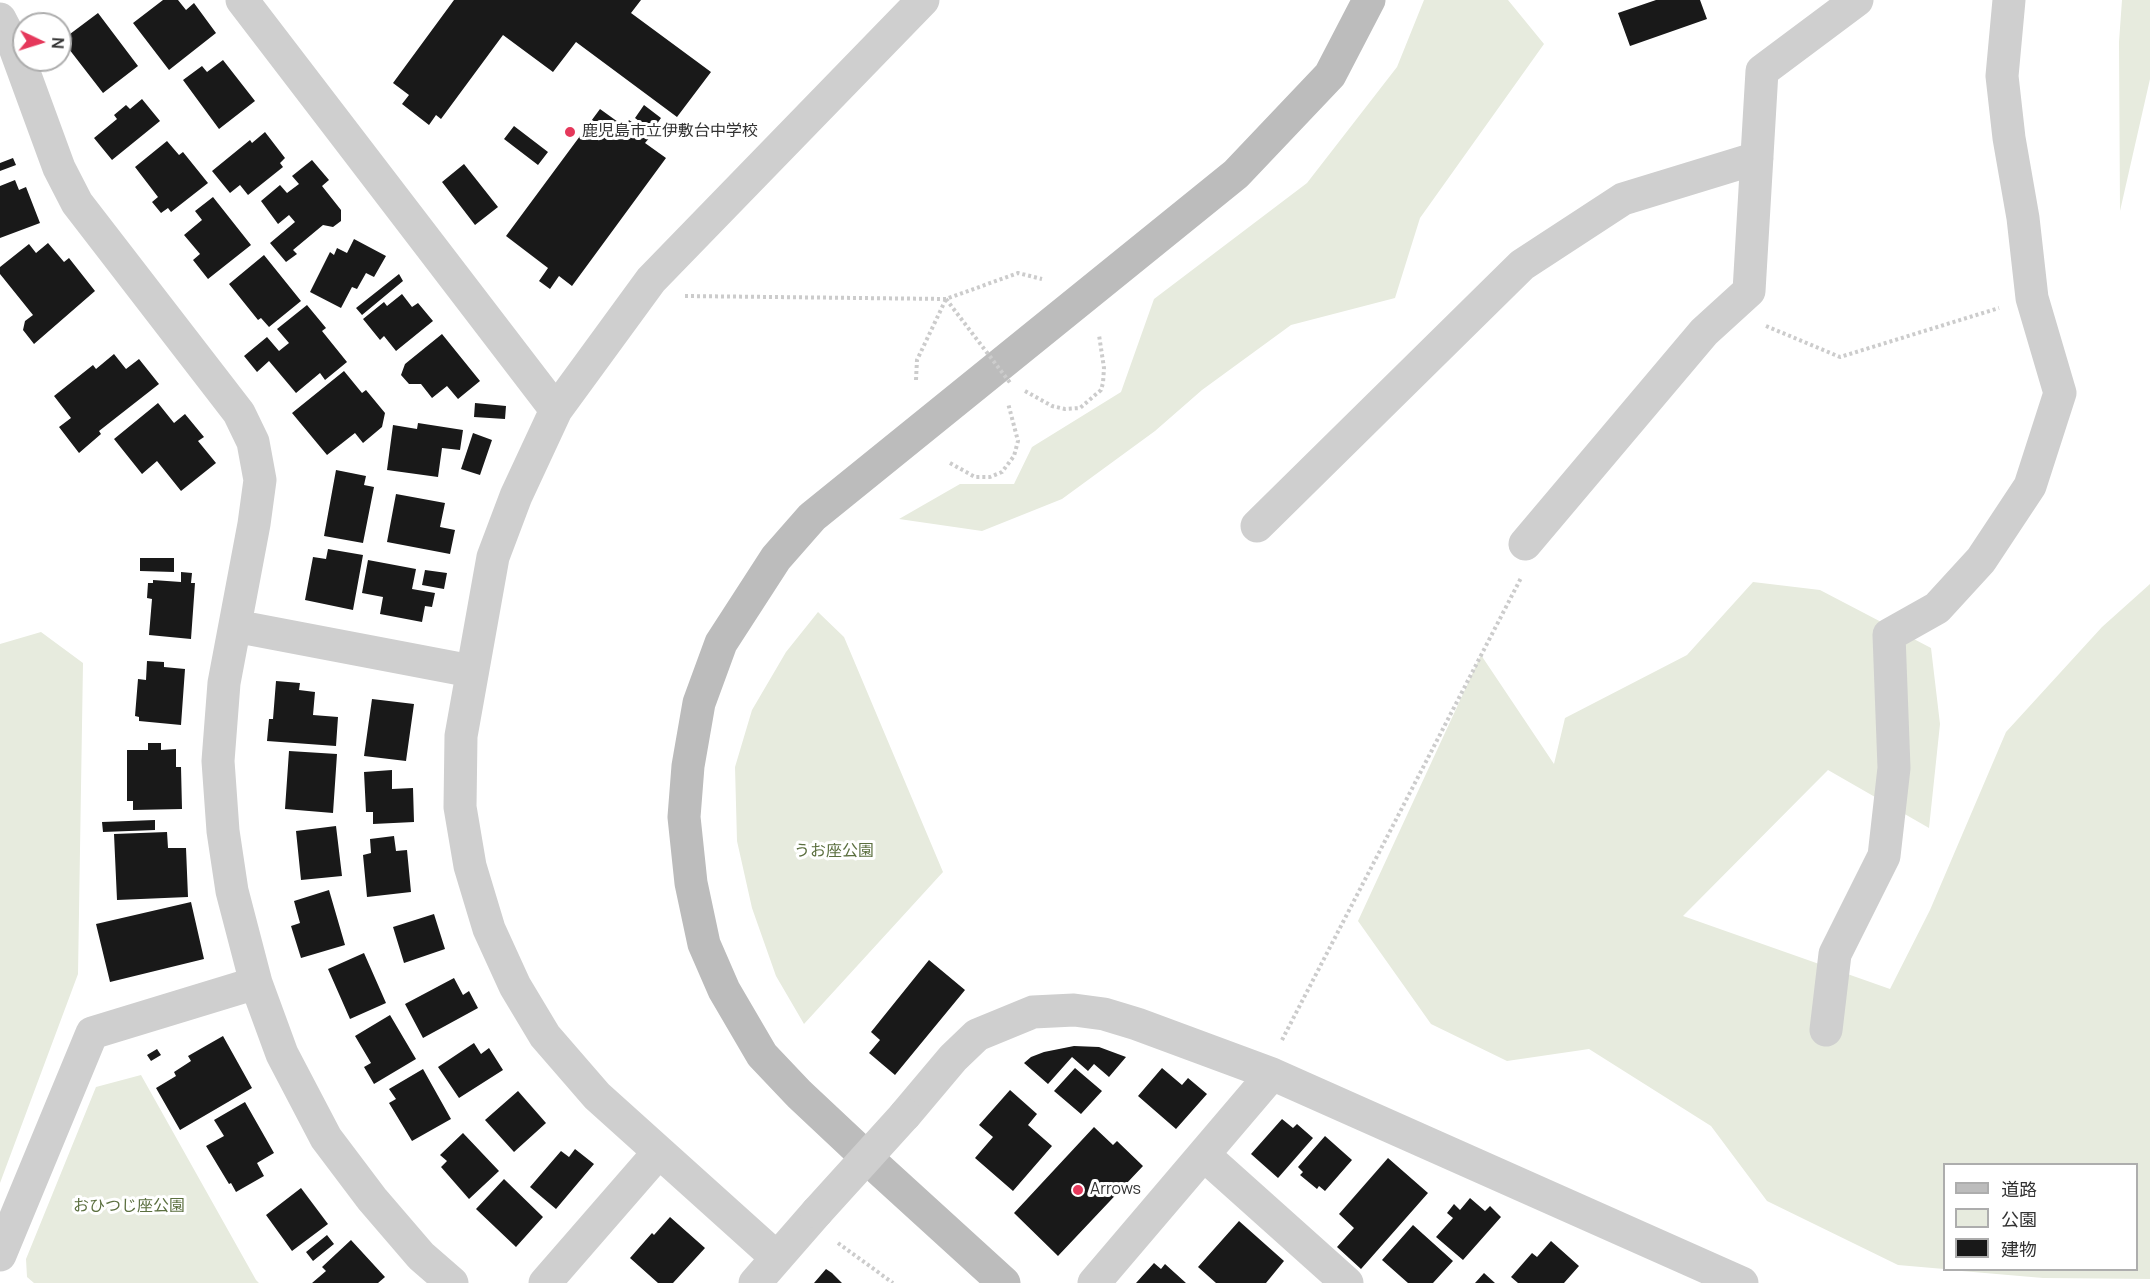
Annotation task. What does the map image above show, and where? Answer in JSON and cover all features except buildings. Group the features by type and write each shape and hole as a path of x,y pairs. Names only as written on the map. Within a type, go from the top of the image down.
{"street":[{"path":"242,0 556,410"},
{"path":"777,1258 597,1096 545,1036 515,986 489,929 470,866 460,807 461,736 492,557 516,496 556,410 651,280 923,0"},
{"path":"1004,1283 880,1170 762,1055 724,990 704,944 691,883 684,817 688,766 699,703 726,634 776,558 812,517 1236,174 1330,75 1369,0"},
{"path":"1525,544 1704,332 1749,291 1762,71 1857,0"},
{"path":"1826,1030 1835,954 1884,856 1894,768 1889,635 1937,608 1981,560 2030,486 2061,393 2032,298 2023,218 2009,138 2002,76 2009,0"},
{"path":"0,19 15,48 59,168 76,203 239,413 253,441 260,480 224,683 218,761 232,891 256,983 282,1054 326,1138 372,1199 421,1256 452,1283"},
{"path":"1257,526 1522,265 1623,199 1757,158"},
{"path":"235,626 471,671"},
{"path":"0,1255 92,1034 256,983"},
{"path":"755,1283 777,1258 825,1226 905,1115 953,1058 978,1035 1033,1012 1074,1010 1104,1014 1137,1024 1272,1074 1687,1272 1742,1283"},
{"path":"1094,1283 1272,1074"},
{"path":"545,1283 659,1152"},
{"path":"1204,1155 1347,1283"}],"path":[{"path":"639,295 946,299 1018,273 1042,279"},
{"path":"1728,310 1840,357 2032,298"},
{"path":"916,380 917,360 946,299"},
{"path":"946,299 1011,384 1052,406 1065,409 1080,408 1101,390 1104,368 1099,335"},
{"path":"950,463 975,477 990,477 1002,472 1014,456 1018,441 1008,402 1011,384"},
{"path":"1280,1042 1522,575 1525,544"},
{"path":"825,1226 893,1283"}],"green space":[{"path":"1424,0 1508,0 1544,44 1420,218 1395,298 1291,325 1202,390 1155,431 1062,499 982,531 899,519 960,484 1014,484 1032,447 1121,392 1154,299 1307,183 1397,67"},
{"path":"2122,0 2150,0 2150,79 2120,211 2119,42"},
{"path":"1753,582 1820,590 1931,648 1940,724 1929,828 1828,770 1683,916 1890,989 1930,910 2006,732 2102,627 2150,584 2150,1279 2043,1278 1962,1271 2138,1271 2138,1163 1943,1163 1943,1269 1898,1265 1767,1201 1711,1126 1589,1049 1507,1061 1431,1024 1358,921 1481,655 1554,764 1565,718 1687,655"},
{"name":"うお座公園","path":"818,612 844,637 943,872 804,1024 776,976 752,908 737,841 735,767 752,710 786,652"},
{"path":"41,632 83,663 78,974 0,1183 0,644"},
{"name":"おひつじ座公園","path":"141,1075 259,1283 34,1283 27,1277 26,1259 96,1087"}],"place":[{"name":"鹿児島市立伊敷台中学校","path":"570,132"},
{"name":"Arrows","path":"1078,1190"}]}
